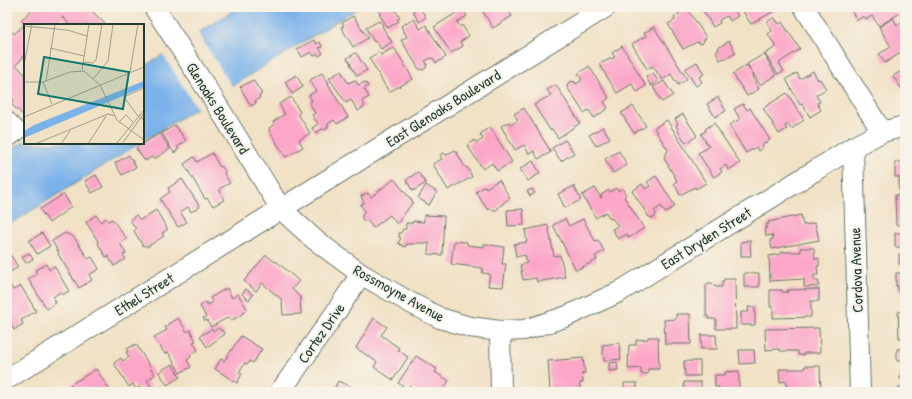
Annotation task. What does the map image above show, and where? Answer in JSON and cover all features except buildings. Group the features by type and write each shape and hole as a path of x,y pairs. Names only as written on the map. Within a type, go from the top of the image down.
{"street":[{"name":"Glenoaks Boulevard","path":"154,7 214,100 281,209"},
{"name":"East Glenoaks Boulevard","path":"281,209 606,7"},
{"path":"804,7 882,132"},
{"path":"7,122 16,131 7,137"},
{"name":"East Dryden Street","path":"500,332 524,330 565,317 619,292 853,147 882,132 905,126"},
{"name":"Cordova Avenue","path":"853,147 860,392"},
{"name":"Rossmoyne Avenue","path":"281,209 314,240 361,274 411,303 440,318 470,327 500,332"},
{"name":"Ethel Street","path":"7,379 281,209"},
{"name":"Cortez Drive","path":"280,392 361,274"},
{"path":"500,332 501,392"}],"water":[{"path":"239,7 360,7 144,140 144,66"},
{"path":"24,142 24,144 138,144 7,226 7,152"}],"pier":[{"path":"197,31 233,88 198,110 162,53"}]}
